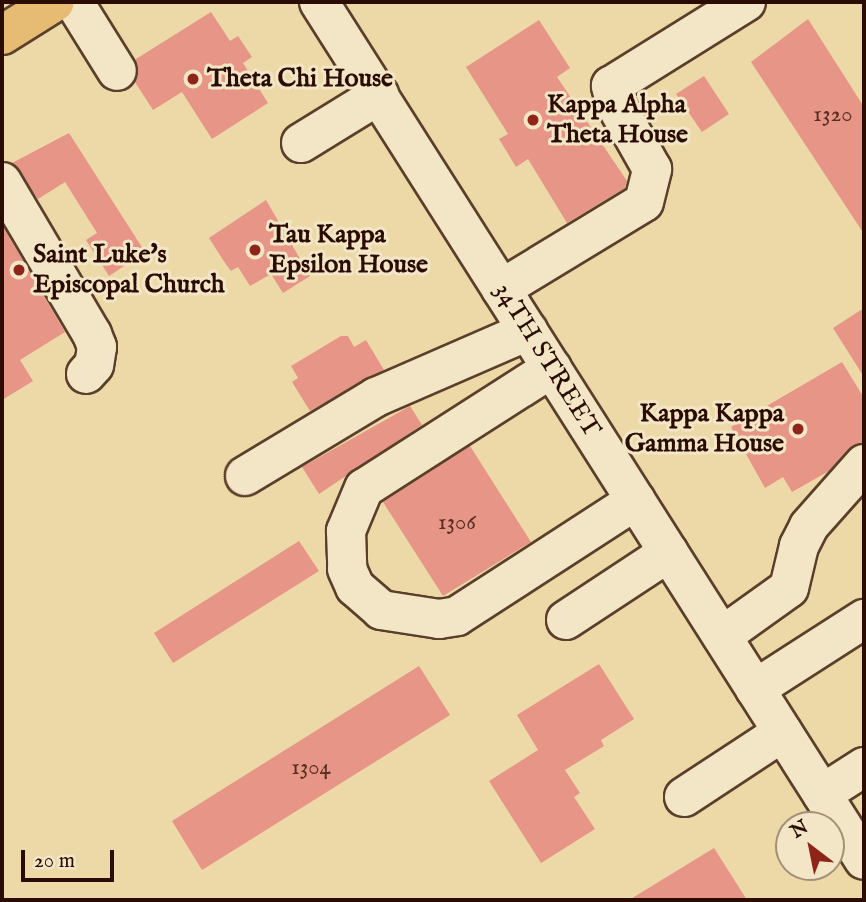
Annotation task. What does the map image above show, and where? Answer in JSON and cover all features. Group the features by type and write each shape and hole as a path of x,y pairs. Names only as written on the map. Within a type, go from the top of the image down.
{"street":[{"path":"74,2 117,71"},
{"name":"34TH STREET","path":"319,2 864,860"},
{"path":"502,289 644,202 652,169 616,105 611,86 746,2"},
{"path":"301,143 379,95"},
{"path":"2,182 92,334 97,347 94,365 86,374"},
{"path":"246,476 376,397 528,331"},
{"path":"552,368 364,488 346,531 347,569 355,587 381,610 439,620 457,616 636,500"},
{"path":"722,636 789,588 799,546 809,526 864,464"},
{"path":"566,620 669,552"},
{"path":"755,689 864,620"},
{"path":"684,797 783,732"},
{"path":"822,794 864,767"}],"building":[{"name":"Theta Chi House","path":"211,12 230,41 238,36 252,57 243,63 268,103 212,139 182,92 153,110 135,82 136,59"},
{"path":"808,19 864,107 864,234 751,62"},
{"name":"Kappa Alpha Theta House","path":"539,20 570,68 557,77 627,181 625,188 567,223 528,159 516,167 499,139 508,134 466,67"},
{"path":"704,76 729,114 702,132 676,94"},
{"path":"69,133 145,252 109,276 86,240 97,233 65,182 38,199 12,163"},
{"name":"Tau Kappa Epsilon House","path":"266,200 310,276 283,293 271,274 250,286 238,267 231,271 209,238"},
{"name":"Saint Luke's Episcopal Church","path":"2,225 65,332 20,360 33,381 2,400"},
{"path":"864,308 864,377 833,328"},
{"path":"341,336 348,336 354,347 366,340 384,370 310,411 292,382 298,378 291,366"},
{"name":"Kappa Kappa Gamma House","path":"842,362 864,398 864,443 848,449 829,471 792,492 783,477 765,488 731,427"},
{"path":"410,406 422,425 319,494 302,467"},
{"path":"470,446 531,542 443,596 383,502"},
{"path":"299,541 319,571 173,663 154,633"},
{"path":"599,664 634,719 601,740 604,746 565,770 580,793 574,797 595,829 541,863 489,781 538,750 517,715"},
{"path":"419,666 450,715 202,870 172,821"},
{"path":"714,848 747,900 629,900"}],"place":[{"name":"Theta Chi House","path":"193,79"},
{"name":"Kappa Alpha Theta House","path":"533,120"},
{"name":"Tau Kappa Epsilon House","path":"255,250"},
{"name":"Saint Luke's Episcopal Church","path":"19,270"},
{"name":"Kappa Kappa Gamma House","path":"798,429"}]}
